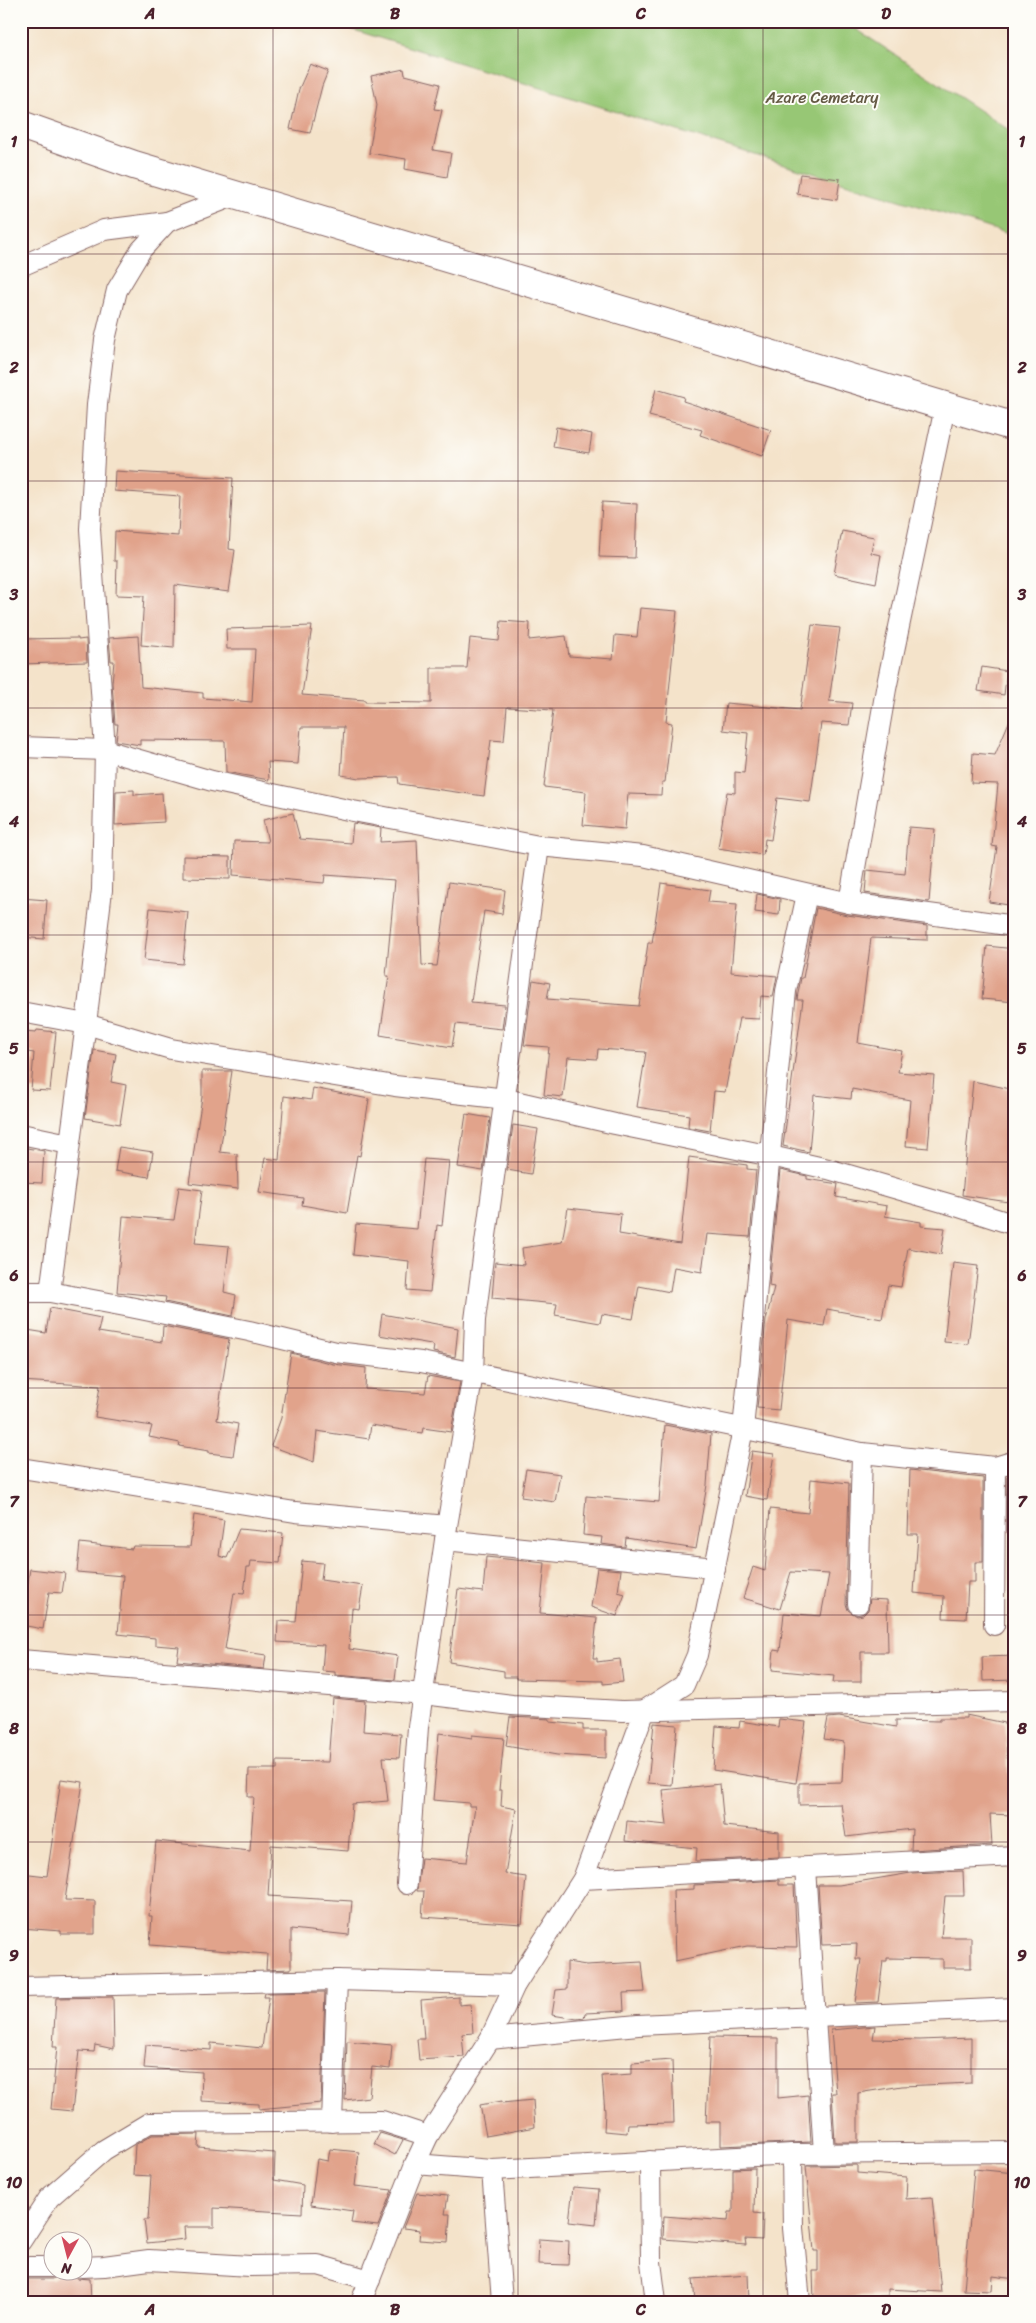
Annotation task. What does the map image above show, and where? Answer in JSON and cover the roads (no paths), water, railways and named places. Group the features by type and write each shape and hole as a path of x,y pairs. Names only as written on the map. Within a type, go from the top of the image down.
{"street":[{"path":"21,125 134,165 1015,427"},
{"path":"21,266 104,230 167,222 236,195"},
{"path":"50,1292 102,890 105,750 90,528 97,405 105,340 117,290 141,250 167,222"},
{"path":"849,904 886,688 945,407"},
{"path":"21,747 105,750 212,781 353,811 539,846 643,856 849,904 1015,926"},
{"path":"407,1884 418,1727 446,1533 473,1374 475,1320 539,846"},
{"path":"361,2302 415,2164 428,2136 490,2039 514,1984 583,1879 645,1710 684,1685 697,1655 742,1429 771,1156 786,991 806,894"},
{"path":"21,1012 86,1024 181,1051 395,1086 506,1099 828,1169 1015,1225"},
{"path":"21,1134 69,1144"},
{"path":"21,1292 50,1292 249,1331 336,1352 421,1362 862,1453 995,1467 1015,1461"},
{"path":"858,1604 862,1453"},
{"path":"994,1625 995,1467"},
{"path":"21,1468 265,1508 375,1520 446,1533 715,1568"},
{"path":"21,1660 424,1694 512,1705 645,1710 1015,1701"},
{"path":"583,1879 1015,1856"},
{"path":"805,1868 824,2153"},
{"path":"21,1986 337,1980 514,1984"},
{"path":"332,2122 337,1980"},
{"path":"490,2039 638,2026 1015,2008"},
{"path":"21,2241 49,2198 104,2150 149,2124 382,2121 428,2136"},
{"path":"415,2164 492,2170 792,2154 1015,2152"},
{"path":"792,2154 793,2228 800,2302"},
{"path":"650,2161 651,2262 656,2302"},
{"path":"492,2170 502,2302"},
{"path":"92,2267 149,2260 250,2266 318,2265 370,2280"},
{"path":"21,2267 42,2267"}],"park label":[{"name":"Azare Cemetary","path":"822,97"}]}
